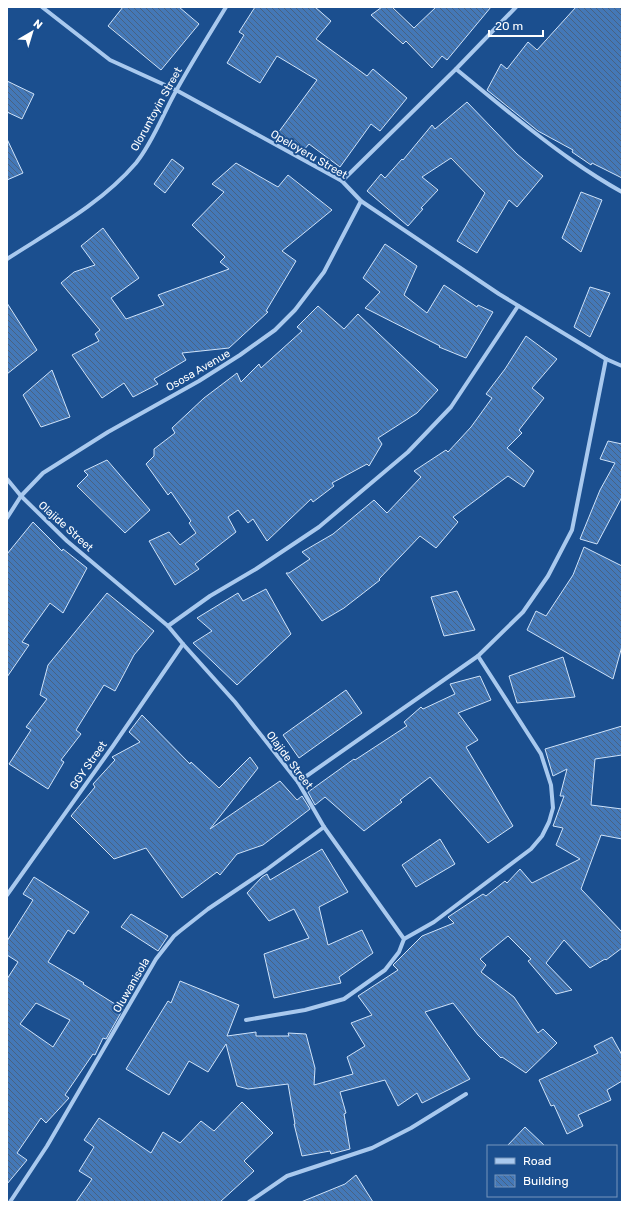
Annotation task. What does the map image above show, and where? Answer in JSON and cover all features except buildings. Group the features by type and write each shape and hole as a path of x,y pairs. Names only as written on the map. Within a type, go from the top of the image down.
{"street":[{"name":"Opeloyeru Street","path":"42,7 110,60 176,90 342,181 361,201 518,306 606,359 622,366"},
{"name":"Oloruntoyin Street","path":"7,259 82,211 111,187 136,162 151,140 176,90 226,7"},
{"path":"342,181 456,69 516,7"},
{"path":"456,69 517,120 605,183 622,192"},
{"name":"Ososa Avenue","path":"7,518 21,496 43,473 108,432 199,381 240,355 275,330 296,310 324,272 361,201"},
{"path":"168,626 210,596 256,569 319,527 408,452 451,407 518,306"},
{"path":"298,782 478,656 523,612 548,576 572,530 606,359"},
{"name":"Olajide Street","path":"7,479 21,496 66,540 168,626 235,702 298,782 324,827 404,939"},
{"name":"GGY Street","path":"7,895 113,746 183,644"},
{"path":"246,1020 305,1010 344,999 385,970 399,952 404,939 434,922 531,849 542,836 549,822 552,808 551,785 541,754 478,656"},
{"name":"Oluwanisola","path":"10,1202 51,1140 156,959 174,936 324,827"},
{"path":"249,1202 287,1176 372,1148 411,1128 466,1094"}]}
